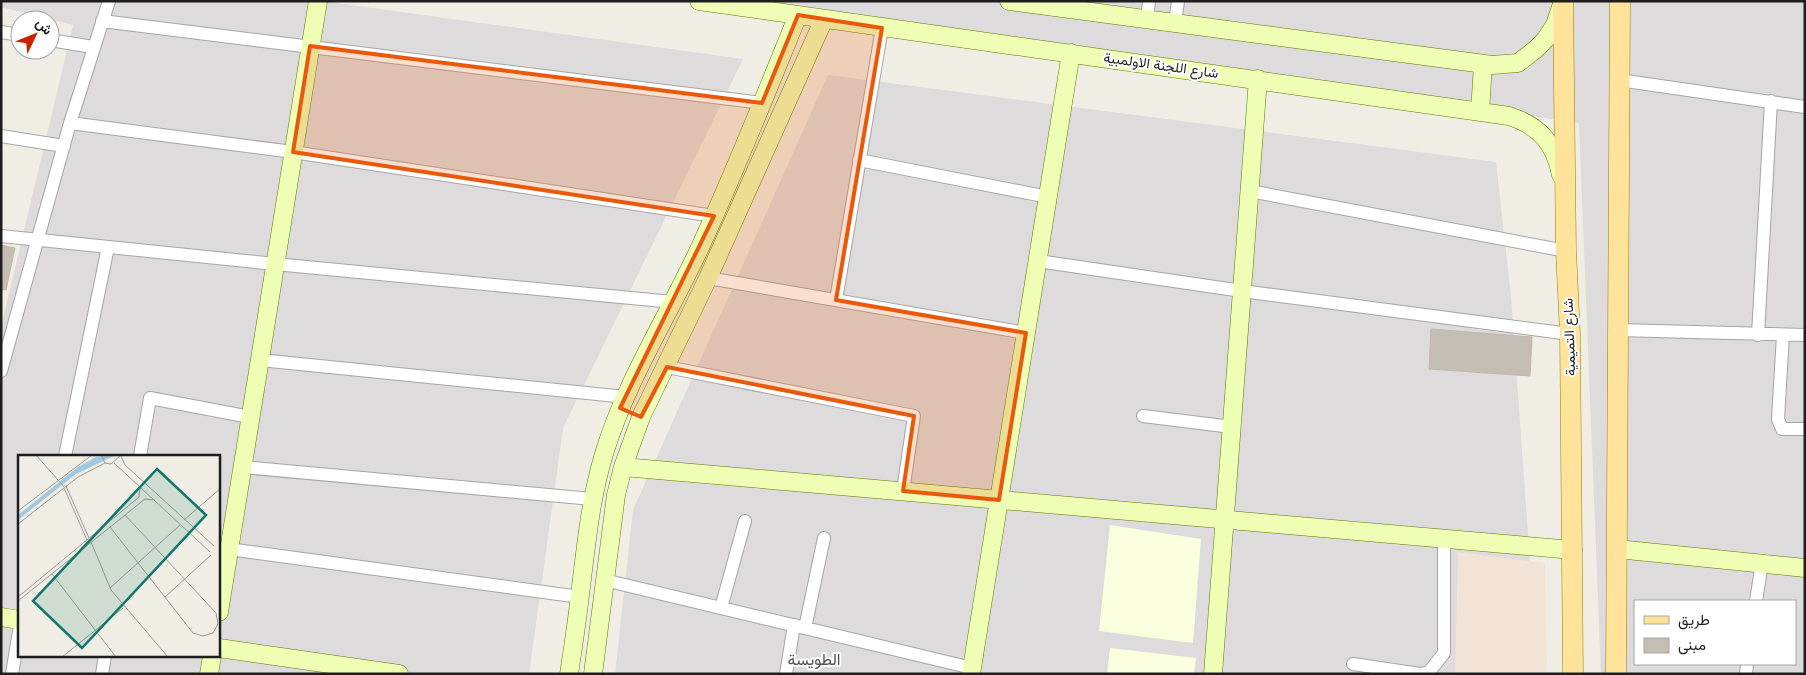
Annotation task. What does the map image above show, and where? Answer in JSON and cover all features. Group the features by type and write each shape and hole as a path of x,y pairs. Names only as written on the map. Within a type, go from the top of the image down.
{"main road":[{"name":"شارع التميمية","path":"1562,1 1566,251 1570,334 1572,674"},
{"path":"1616,674 1620,1"}],"street":[{"path":"1,371 70,122 109,1"},
{"path":"220,606 318,1"},
{"name":"شارع اللجنة الاولمبية","path":"699,1 1509,116 1523,120 1543,135 1558,159 1566,204"},
{"path":"1009,1 1483,64 1518,63 1526,58 1546,40 1555,25 1562,1"},
{"path":"1147,20 1149,1"},
{"path":"1175,23 1178,1"},
{"path":"569,674 592,499 604,454 623,402 714,216 798,15"},
{"path":"593,674 616,495 641,417 667,367 708,278 824,19"},
{"path":"102,21 762,103"},
{"path":"836,300 882,28"},
{"path":"60,42 93,47"},
{"path":"604,580 972,671 1071,53"},
{"path":"1480,112 1483,64"},
{"path":"1213,674 1258,79"},
{"path":"1619,80 1805,107"},
{"path":"1758,334 1771,102"},
{"path":"70,122 293,152 714,216"},
{"path":"1,136 64,146"},
{"path":"859,160 1048,197"},
{"path":"1250,191 1566,251"},
{"path":"1,236 673,302"},
{"path":"65,455 108,247"},
{"path":"1038,261 1242,291 1570,334"},
{"path":"708,278 1026,333"},
{"path":"1618,330 1805,336"},
{"path":"1783,335 1778,419 1782,429 1805,429"},
{"path":"260,360 623,402 641,417"},
{"path":"667,367 914,416 903,491"},
{"path":"140,455 150,398 250,417"},
{"path":"1143,416 1232,427"},
{"path":"242,467 592,499"},
{"path":"624,467 1572,550"},
{"path":"721,608 745,521"},
{"path":"786,674 824,538"},
{"path":"1353,664 1421,674 1429,672 1444,653 1444,539"},
{"path":"229,549 580,597"},
{"path":"1617,549 1805,568"},
{"path":"1756,600 1762,564"},
{"path":"1,617 18,620"},
{"path":"12,674 18,638"},
{"path":"220,648 399,674"},
{"path":"102,674 104,658"},
{"path":"209,674 212,658"}],"highlighted area":[{"path":"798,15 882,28 836,300 1026,333 999,500 903,491 914,416 667,367 641,417 620,408 714,216 293,152 310,46 762,103"}],"shaded area":[{"path":"1,1 322,1 743,59 563,428 529,674 1,674 1,327 73,25 60,22 60,10 13,10 1,7"},
{"path":"761,1 1805,1 1805,674 1601,674 1579,123"},
{"path":"828,75 1496,162 1511,296 1538,674 615,674 633,510"},
{"path":"1110,525 1201,539 1193,643 1099,631"},
{"path":"1458,552 1545,563 1547,674 1455,674"},
{"path":"1110,648 1196,658 1194,674 1107,674"}],"building":[{"path":"1,245 15,248 6,290 1,289"},
{"path":"1431,329 1532,337 1530,376 1429,369"}],"district":[{"name":"الطويسة","path":"814,659"}]}
